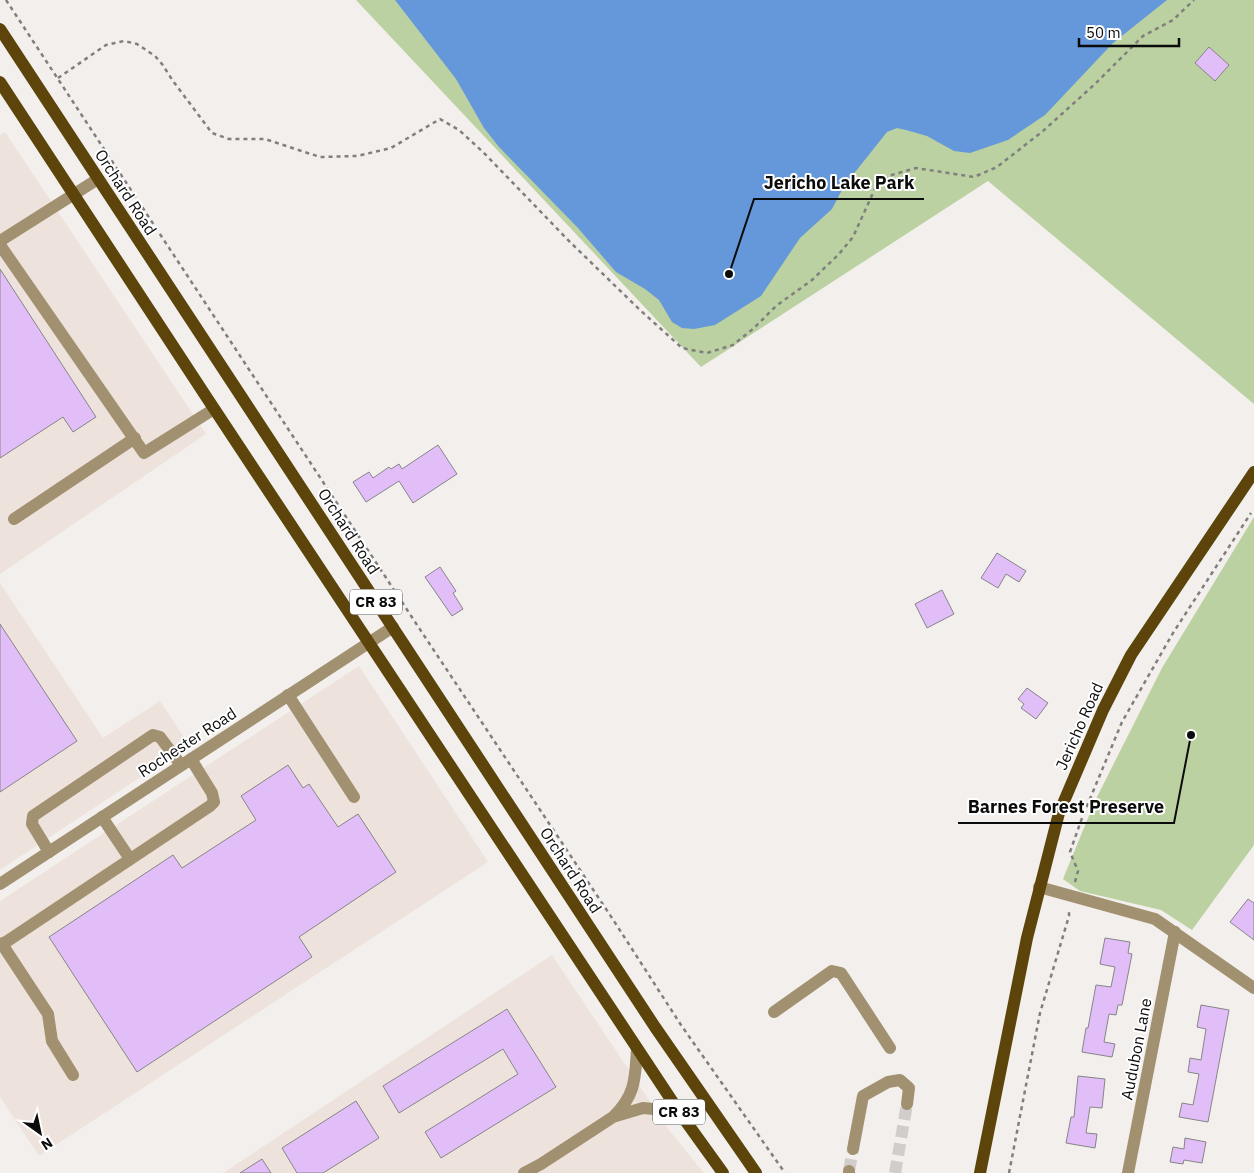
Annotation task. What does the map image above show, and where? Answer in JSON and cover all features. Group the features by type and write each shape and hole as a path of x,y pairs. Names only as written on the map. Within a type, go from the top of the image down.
{"main road":[{"name":"Orchard Road","path":"0,29 655,1027 756,1173"},
{"name":"CR 83","path":"0,82 637,1049 723,1173"},
{"name":"Jericho Road","path":"980,1173 1027,938 1059,813 1103,710 1131,654 1254,472"}],"street":[{"path":"0,241 98,179"},
{"path":"0,245 144,453 214,409"},
{"path":"14,519 134,438"},
{"name":"Rochester Road","path":"0,884 393,627"},
{"path":"288,695 354,797"},
{"path":"49,852 32,824 32,816 153,735 160,737 186,762 212,793 214,802 210,806 1,944 48,1014 52,1041 74,1075"},
{"path":"102,817 130,859"},
{"path":"1039,887 1155,919 1254,988"},
{"name":"Audubon Lane","path":"1128,1173 1175,932"},
{"path":"774,1012 832,971 842,973 890,1048"},
{"path":"524,1173 614,1117 624,1107 631,1095 637,1049"},
{"path":"853,1149 864,1096 888,1082 900,1080 909,1088 907,1104"},
{"path":"614,1117 643,1108 665,1110 682,1116"}],"path":[{"path":"6,0 681,1024 785,1173"},
{"path":"58,78 106,45 124,41 137,44 156,56 172,81 212,133 229,139 265,139 320,157 357,156 391,148 440,119 459,130 483,152 569,241 682,348 707,354 733,345 753,329 776,306 812,280 839,254 853,237 878,182 888,176 916,168 974,177 996,167 1043,131 1095,84 1143,36 1174,20 1194,0"},
{"path":"1075,882 1078,871 1070,852 1122,722 1173,633 1251,514"},
{"path":"1009,1173 1040,1013 1069,916 1069,909"}],"shaded area":[{"path":"5,132 206,434 0,574 0,135"},
{"path":"0,583 103,738 160,701 189,745 0,870"},
{"path":"359,666 488,862 39,1156 0,1097 0,901"},
{"path":"552,955 669,1130 704,1173 223,1173"}],"green space":[{"path":"356,0 1254,0 1254,404 988,181 701,367"},
{"path":"1254,517 1254,845 1192,930 1161,910 1080,891 1063,879 1095,801 1162,668"}],"water":[{"path":"395,0 1167,0 1113,43 1045,115 1008,140 970,153 954,151 927,136 906,130 897,128 887,132 844,186 832,209 800,238 761,296 715,325 694,329 682,328 672,322 659,300 645,289 616,272 578,228 499,147 484,128 456,79"}],"building":[{"path":"1209,47 1229,65 1215,81 1195,63"},
{"path":"0,269 96,417 73,432 63,417 0,458"},
{"path":"438,445 457,474 413,503 399,481 366,502 353,482 369,472 373,478 389,467 391,469 399,464 402,469"},
{"path":"997,553 1026,571 1019,582 1006,574 998,588 981,578"},
{"path":"440,567 456,591 453,593 463,609 452,616 425,577"},
{"path":"942,590 954,614 927,628 915,604"},
{"path":"0,624 77,741 0,792"},
{"path":"1027,688 1048,703 1036,719 1021,708 1024,704 1018,699"},
{"path":"288,765 303,788 309,784 338,827 358,814 396,872 299,937 312,957 137,1072 49,937 173,855 182,868 256,820 241,796"},
{"path":"1248,899 1254,903 1254,940 1230,922"},
{"path":"1105,938 1130,942 1128,953 1132,954 1122,1005 1118,1005 1116,1015 1109,1014 1104,1042 1115,1044 1112,1057 1082,1052 1096,985 1111,987 1115,967 1100,964"},
{"path":"1201,1005 1229,1010 1208,1122 1179,1117 1182,1103 1193,1105 1199,1074 1188,1072 1190,1058 1201,1060 1206,1029 1197,1027"},
{"path":"507,1009 556,1087 441,1158 425,1132 518,1074 503,1049 399,1113 383,1086"},
{"path":"1078,1076 1105,1079 1102,1108 1090,1107 1086,1133 1097,1134 1095,1148 1066,1143 1071,1117 1074,1117"},
{"path":"356,1101 379,1138 323,1173 297,1173 282,1148"},
{"path":"1185,1138 1206,1142 1202,1163 1184,1160 1183,1164 1170,1162 1173,1147 1184,1149"},
{"path":"262,1159 271,1173 240,1173"}],"tunnel":[{"path":"895,1173 907,1104"},
{"path":"849,1171 853,1149"}],"place":[{"name":"Jericho Lake Park","path":"729,274"},
{"name":"Barnes Forest Preserve","path":"1191,735"}]}
